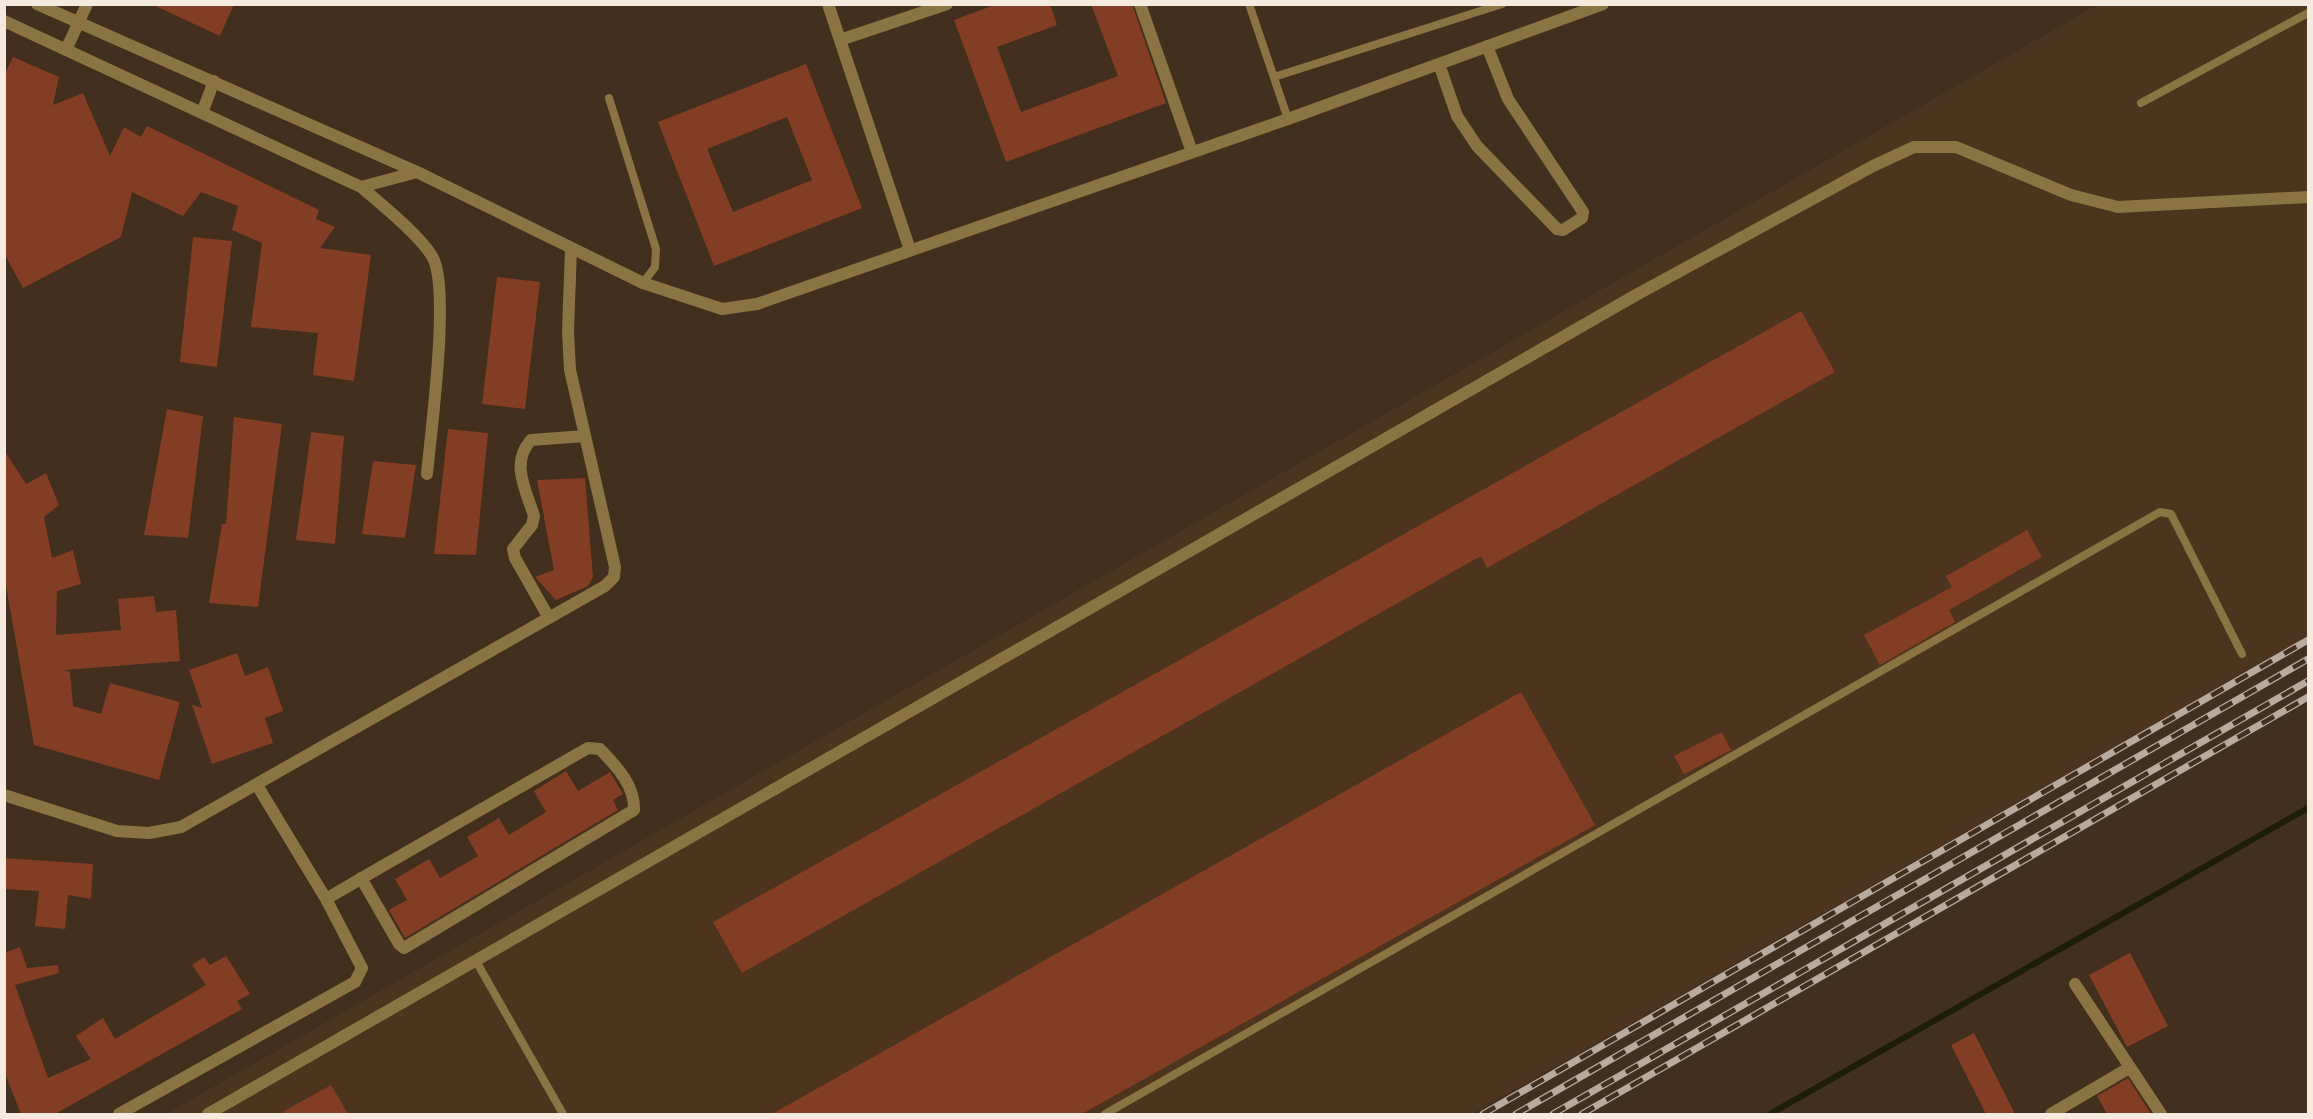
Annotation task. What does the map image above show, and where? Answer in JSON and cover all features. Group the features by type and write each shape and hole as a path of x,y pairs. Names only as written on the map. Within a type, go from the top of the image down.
{"street":[{"path":"37,4 417,172 643,283 722,309 756,304 1288,119 1603,4"},
{"path":"66,50 87,4"},
{"path":"828,4 910,250"},
{"path":"840,40 946,4"},
{"path":"1140,4 1192,152"},
{"path":"4,21 361,187 401,222 433,258 440,317 427,474"},
{"path":"1439,64 1457,116 1477,146 1557,229 1563,230 1582,218 1583,212 1508,99 1487,46"},
{"path":"202,113 214,81"},
{"path":"208,1114 1636,295 1873,166 1914,147 1956,147 2071,195 2118,207 2308,197"},
{"path":"361,187 417,172"},
{"path":"4,795 117,831 149,833 181,827 605,586 614,577 615,567 570,370 568,331 571,249"},
{"path":"549,618 514,558 513,549 531,525 534,516 519,462 522,450 531,440 585,436"},
{"path":"326,899 361,878 588,747 600,749 622,773 634,800 634,810 404,948 399,944 361,878"},
{"path":"118,1114 355,982 362,968 326,899 257,785"},
{"path":"2075,984 2161,1114"},
{"path":"2052,1114 2129,1068"}],"lane":[{"path":"1249,4 1288,119"},
{"path":"1274,77 1502,4"},
{"path":"2141,103 2307,17"},
{"path":"609,98 656,249 655,267 643,283"},
{"path":"1105,1114 2160,512 2171,514 2242,654"},
{"path":"476,961 563,1114"}],"shaded area":[{"path":"2097,5 2308,5 2308,636 1472,1114 166,1114"}],"building":[{"path":"151,4 234,4 220,36"},
{"path":"997,4 1050,4 1057,25 997,47 1021,112 1118,76 1091,4 1132,4 1166,103 1006,162 954,20"},
{"path":"13,57 59,77 53,105 83,93 110,156 124,127 141,137 147,126 319,210 316,219 335,227 320,248 371,255 354,381 313,375 318,333 251,327 262,243 232,230 238,206 201,192 183,216 132,192 121,237 23,288 4,253 4,75"},
{"path":"806,64 862,208 714,266 658,122","holes":["787,117 812,180 733,212 707,149"]},
{"path":"193,237 232,241 217,367 180,362"},
{"path":"497,277 540,282 525,409 482,404"},
{"path":"1801,311 1835,372 1487,568 1481,556 742,973 713,922"},
{"path":"167,409 203,416 188,538 144,535"},
{"path":"234,417 282,424 258,607 209,603 222,524 226,524"},
{"path":"448,429 488,433 476,555 434,554"},
{"path":"311,432 344,436 335,544 296,540"},
{"path":"4,450 26,484 46,473 59,505 44,517 52,558 73,550 81,584 57,591 56,635 121,630 118,599 154,596 156,612 176,610 180,661 64,670 70,672 73,706 101,714 110,683 180,702 159,780 34,745 4,574"},
{"path":"373,461 416,465 405,538 362,534"},
{"path":"585,478 593,577 588,586 556,600 535,577 554,570 537,480"},
{"path":"2027,530 2042,557 1949,610 1955,622 1880,665 1864,635 1952,587 1946,576"},
{"path":"237,653 245,676 268,667 283,711 265,718 273,743 212,764 192,705 202,708 189,670"},
{"path":"1521,692 1595,825 1082,1114 772,1114"},
{"path":"1722,732 1731,750 1684,774 1674,756"},
{"path":"566,771 578,791 610,772 623,794 613,800 618,810 405,938 389,910 407,900 395,879 429,859 440,878 478,856 467,837 499,818 509,835 546,812 534,791"},
{"path":"4,858 93,864 91,899 68,895 65,929 35,926 39,891 4,889"},
{"path":"20,947 27,968 58,965 59,973 15,985 48,1078 91,1059 76,1036 103,1018 115,1039 206,985 192,965 204,957 210,965 226,956 250,994 237,1001 242,1009 55,1114 21,1114 4,1071 4,953"},
{"path":"2130,953 2168,1026 2127,1047 2089,975"},
{"path":"1974,1033 2015,1114 1986,1114 1951,1045"},
{"path":"2128,1078 2151,1114 2107,1114 2097,1096"},
{"path":"331,1085 348,1114 279,1114"}],"waterway":[{"path":"1770,1114 2308,808"}],"railway":[{"path":"1483,1114 2308,640"},
{"path":"1516,1114 2308,659"},
{"path":"1553,1114 2308,681"},
{"path":"1582,1114 2308,697"}]}
